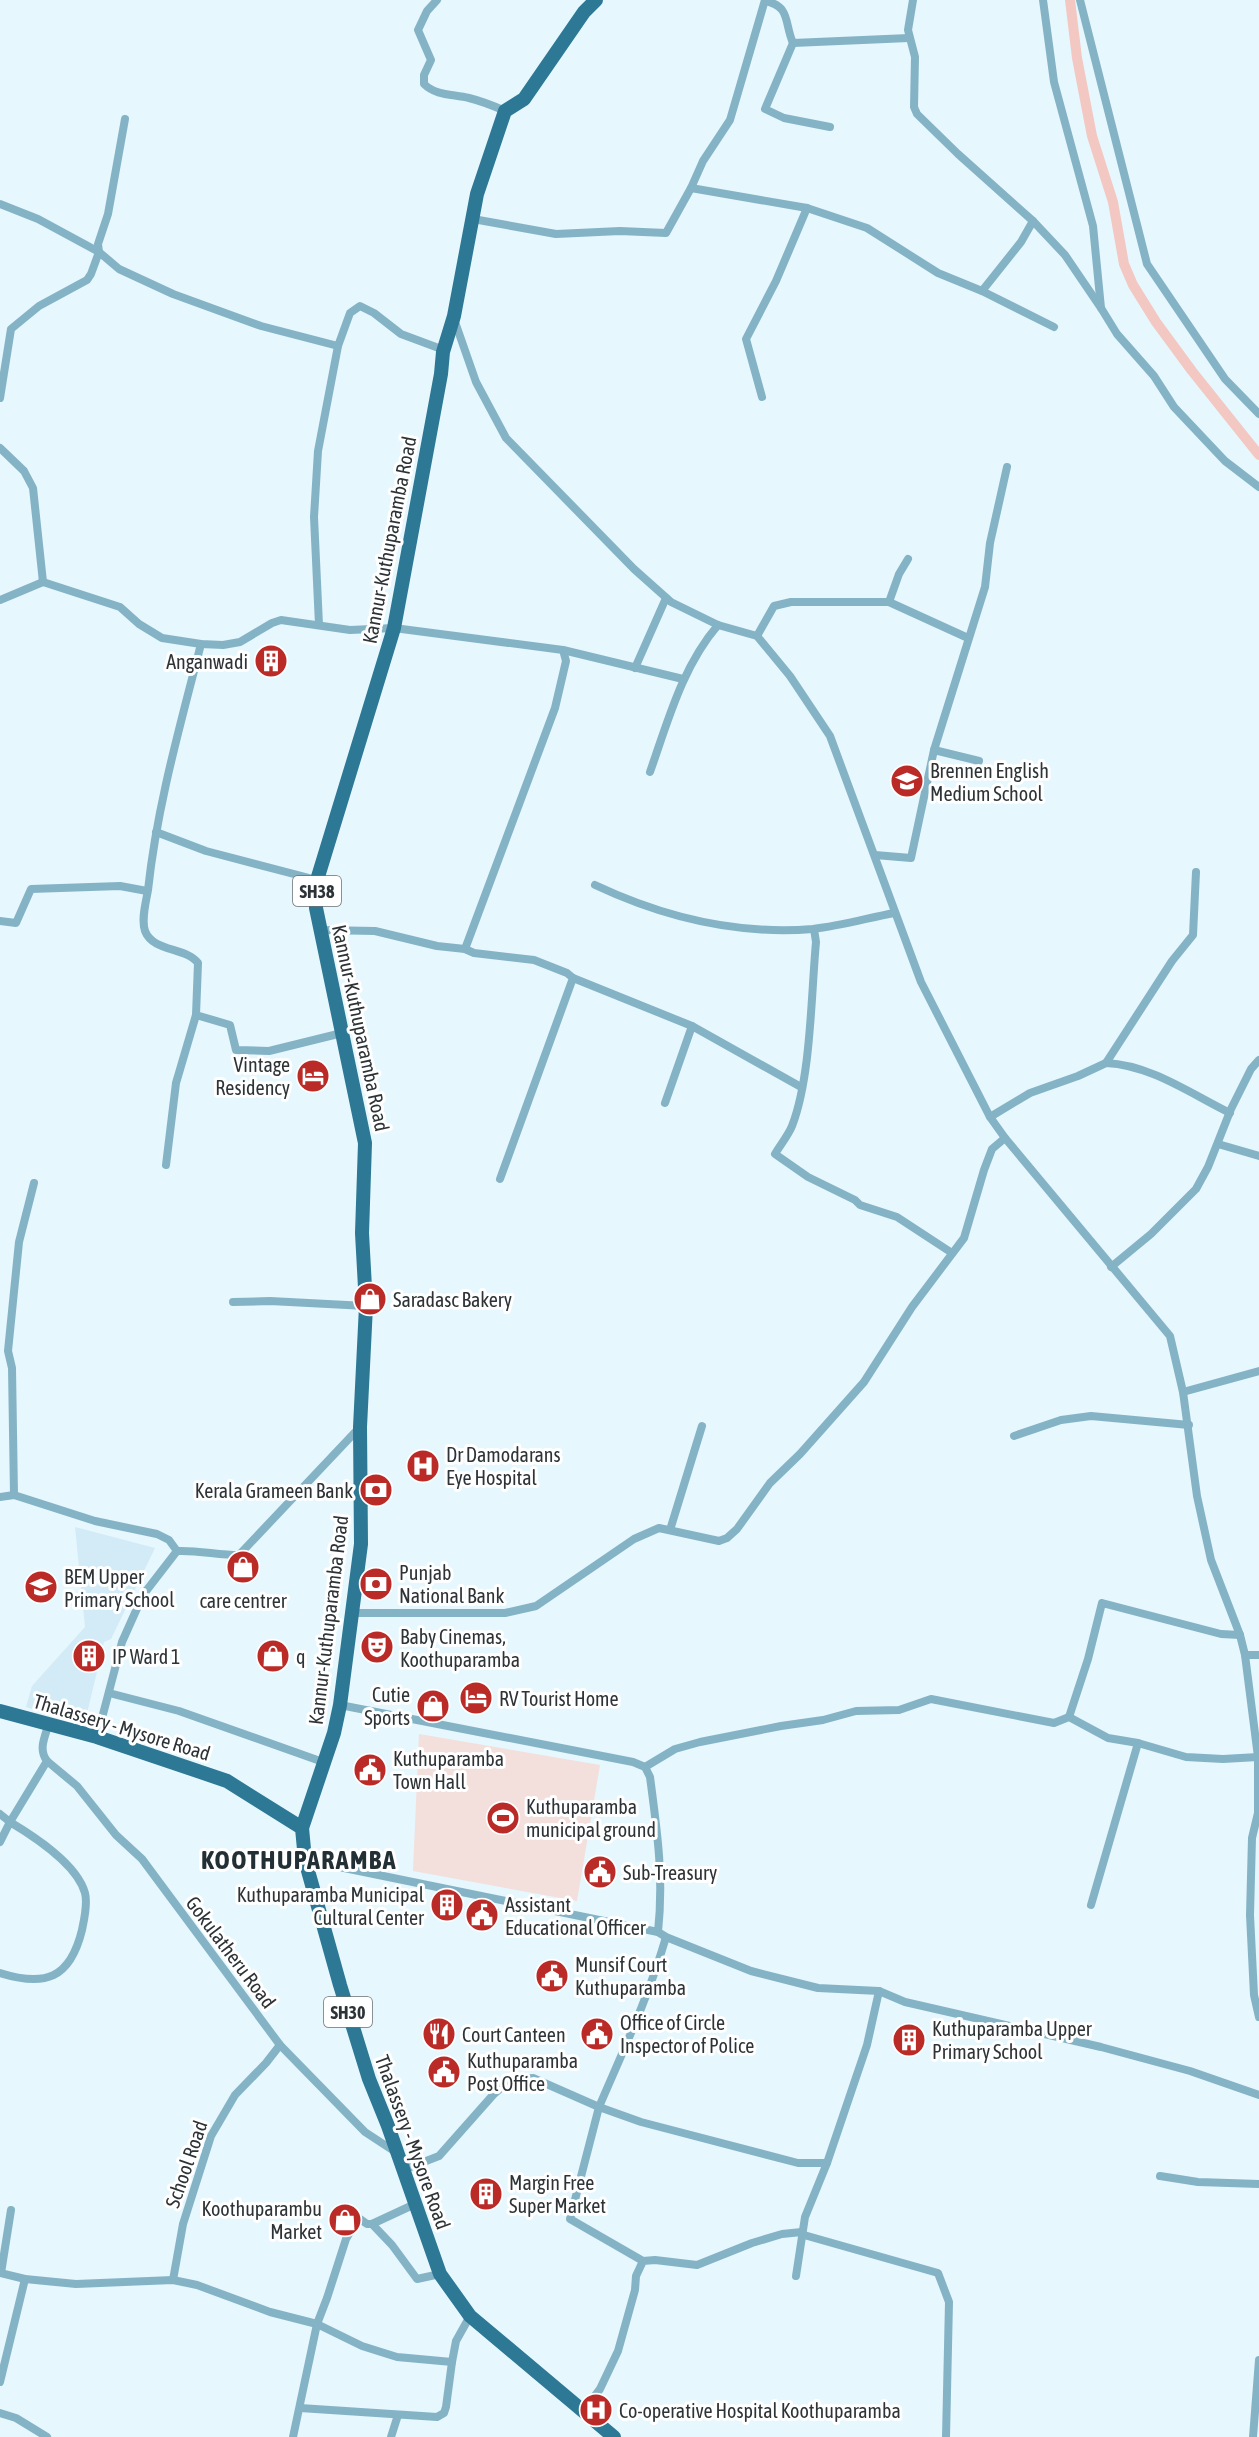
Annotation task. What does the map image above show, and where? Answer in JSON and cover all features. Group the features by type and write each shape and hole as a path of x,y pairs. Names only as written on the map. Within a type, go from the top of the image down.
{"main road":[{"path":"505,111 524,99 584,12 596,0"},
{"name":"Kannur-Kuthuparamba Road","path":"302,1828 334,1733 340,1705 361,1544 360,1427 366,1306 362,1233 365,1143 316,908 317,880 394,628 444,350 454,316 477,194 505,111"},
{"name":"Thalassery - Mysore Road","path":"0,1711 97,1737 227,1781 302,1828 305,1860 365,2068 440,2274 470,2316 614,2437"}],"street":[{"path":"437,0 427,11 418,30 431,60 422,80 424,84 429,89 444,94 470,98 505,111"},
{"path":"913,0 909,18 909,38 915,57 914,107 917,114 1033,221 1065,255 1117,333 1154,376 1174,407 1226,461 1259,487"},
{"path":"1043,0 1054,82 1093,225 1101,308"},
{"path":"1080,0 1147,264 1225,379 1259,414"},
{"path":"472,219 556,234 620,231 666,233 703,161 730,120 765,1 780,6 785,12 792,43 765,109 784,117 830,127"},
{"path":"792,43 909,38"},
{"path":"0,398 11,329 39,306 87,280 91,274 108,214 125,119"},
{"path":"691,188 807,208 867,228 938,273 982,291 1054,327"},
{"path":"0,204 38,219 99,252 119,269 173,294 261,326 330,346 338,346"},
{"path":"762,397 746,339 776,281 807,208"},
{"path":"982,291 1021,242 1033,221"},
{"path":"319,625 314,517 318,451 338,346 350,313 360,306 374,313 401,334 444,350"},
{"path":"454,316 476,382 506,438 634,569 666,598 717,625 757,636 790,676 830,736 921,982 990,1117 1170,1336 1183,1392 1197,1496 1211,1560 1240,1635 1245,1655 1257,1757 1259,1813 1252,1838 1250,1915 1254,1995 1259,2017"},
{"path":"0,448 24,471 33,488 44,582"},
{"path":"875,855 911,858 934,750 985,587 990,543 1007,467"},
{"path":"889,602 899,574 908,559"},
{"path":"0,600 44,582 120,607 139,624 162,638 201,644 223,645 240,642 281,620 350,630 394,628 562,650 683,679"},
{"path":"635,668 666,598"},
{"path":"757,636 774,606 791,602 889,602 968,638"},
{"path":"650,772 683,679 703,642 717,625"},
{"path":"166,1165 176,1083 196,1015 198,963 194,958 157,944 145,932 147,891 160,808 201,644"},
{"path":"465,949 555,708 566,661 562,650"},
{"path":"934,750 979,761"},
{"path":"156,832 206,851 317,880"},
{"path":"990,1117 1030,1093 1078,1076 1106,1063 1157,983 1193,935 1196,872"},
{"path":"595,885 619,896 710,925 762,929 814,928 894,913"},
{"path":"0,921 16,922 31,889 120,886 147,891"},
{"path":"814,928 816,942 801,1087 792,1127 775,1154 808,1177 855,1200 860,1205 897,1217 952,1253"},
{"path":"322,930 375,931 437,946 465,949 474,953 534,960 692,1026 801,1087"},
{"path":"500,1179 573,978"},
{"path":"196,1015 230,1024 236,1050 269,1050 342,1033"},
{"path":"665,1103 692,1026"},
{"path":"1111,1267 1151,1234 1196,1189 1251,1069 1259,1060"},
{"path":"1106,1063 1131,1067 1156,1076 1230,1113"},
{"path":"351,1613 505,1613 536,1606 634,1539 659,1528 718,1540 727,1538 737,1529 770,1483 800,1454 864,1382 912,1307 964,1238 992,1149 1005,1138"},
{"path":"1218,1144 1259,1156"},
{"path":"14,1495 12,1368 8,1351 19,1242 34,1182"},
{"path":"233,1302 270,1300 366,1306"},
{"path":"1183,1392 1259,1371"},
{"path":"1014,1436 1061,1420 1090,1416 1189,1425"},
{"path":"670,1530 702,1426"},
{"path":"97,1737 122,1642 143,1595 177,1551 196,1550 220,1555 239,1555 360,1427"},
{"path":"0,1497 14,1495 95,1521 157,1534 169,1540 177,1551"},
{"path":"1069,1717 1088,1659 1102,1603 1221,1634 1240,1635"},
{"path":"1245,1655 1259,1655"},
{"path":"109,1693 179,1711 323,1762"},
{"path":"645,1767 675,1749 700,1742 823,1720 856,1711 899,1710 931,1700 1054,1723 1069,1717"},
{"path":"340,1705 633,1762 645,1767 650,1777 661,1855 662,1934 653,1978 599,2107 596,2126 570,2219 643,2261 655,2260 697,2265 752,2243 782,2234 803,2233 938,2273 949,2302 946,2437"},
{"path":"1069,1717 1108,1738 1138,1743 1186,1757 1223,1759 1257,1757"},
{"path":"0,1842 47,1761 42,1754 42,1747 49,1723"},
{"path":"1091,1905 1138,1743"},
{"name":"Gokulatheru Road","path":"47,1761 77,1786 116,1835 142,1859 280,2045 365,2132 397,2153"},
{"path":"0,1814 33,1836 66,1863 85,1893 86,1900 80,1940 72,1959 59,1973 44,1979 24,1980 0,1973"},
{"path":"305,1860 662,1934 751,1971 818,1988 879,1991 905,2001 1101,2047 1190,2071 1259,2095"},
{"path":"796,2276 805,2217 827,2163 867,2045 879,1991"},
{"name":"School Road","path":"173,2280 183,2224 211,2136 231,2101 280,2045"},
{"path":"404,2170 439,2156 510,2080 533,2078 599,2107 641,2122 798,2163 827,2163"},
{"path":"1160,2176 1198,2181 1259,2184"},
{"path":"293,2437 317,2324 346,2240 357,2220 372,2224 415,2205"},
{"path":"11,2210 0,2273 25,2279 76,2284 173,2280 197,2285 270,2312 317,2324 362,2346 381,2352 452,2362"},
{"path":"372,2224 417,2279 440,2274"},
{"path":"583,2412 600,2389 618,2351 636,2276 643,2261"},
{"path":"0,2382 25,2279"},
{"path":"300,2408 437,2417 444,2413 456,2341 470,2316"},
{"path":"1253,2437 1259,2360"},
{"path":"0,2413 16,2418 47,2437"},
{"path":"391,2437 398,2415"}],"shaded area":[{"path":"75,1527 155,1548 111,1639 104,1642 84,1726 26,1707 32,1686 85,1627"},
{"name":"Kuthuparamba municipal ground","path":"419,1734 600,1765 577,1901 413,1871"}],"waterway":[{"path":"1070,0 1077,58 1092,136 1113,202 1124,264 1133,285 1156,322 1259,455"}],"place":[{"name":"Anganwadi","path":"271,661"},
{"name":"Brennen English Medium School","path":"907,781"},
{"name":"Vintage Residency","path":"313,1076"},
{"name":"Saradasc Bakery","path":"370,1299"},
{"name":"Dr Damodarans Eye Hospital","path":"423,1466"},
{"name":"Kerala Grameen Bank","path":"376,1490"},
{"name":"care centrer","path":"243,1567"},
{"name":"Punjab National Bank","path":"376,1584"},
{"name":"BEM Upper Primary School","path":"41,1587"},
{"name":"Baby Cinemas, Koothuparamba","path":"377,1647"},
{"name":"IP Ward 1","path":"89,1656"},
{"name":"q","path":"273,1656"},
{"name":"RV Tourist Home","path":"476,1698"},
{"name":"Cutie Sports","path":"433,1706"},
{"name":"Kuthuparamba Town Hall","path":"370,1770"},
{"name":"Kuthuparamba municipal ground","path":"503,1818"},
{"name":"Sub-Treasury","path":"600,1872"},
{"name":"Kuthuparamba Municipal Cultural Center","path":"447,1905"},
{"name":"Assistant Educational Officer","path":"482,1915"},
{"name":"Munsif Court Kuthuparamba","path":"552,1976"},
{"name":"Court Canteen","path":"439,2034"},
{"name":"Office of Circle Inspector of Police","path":"597,2034"},
{"name":"Kuthuparamba Upper Primary School","path":"909,2040"},
{"name":"Kuthuparamba Post Office","path":"444,2072"},
{"name":"Margin Free Super Market","path":"486,2194"},
{"name":"Koothuparambu Market","path":"345,2220"},
{"name":"Co-operative Hospital Koothuparamba","path":"596,2410"}],"district":[{"name":"KOOTHUPARAMBA","path":"299,1860"}]}
